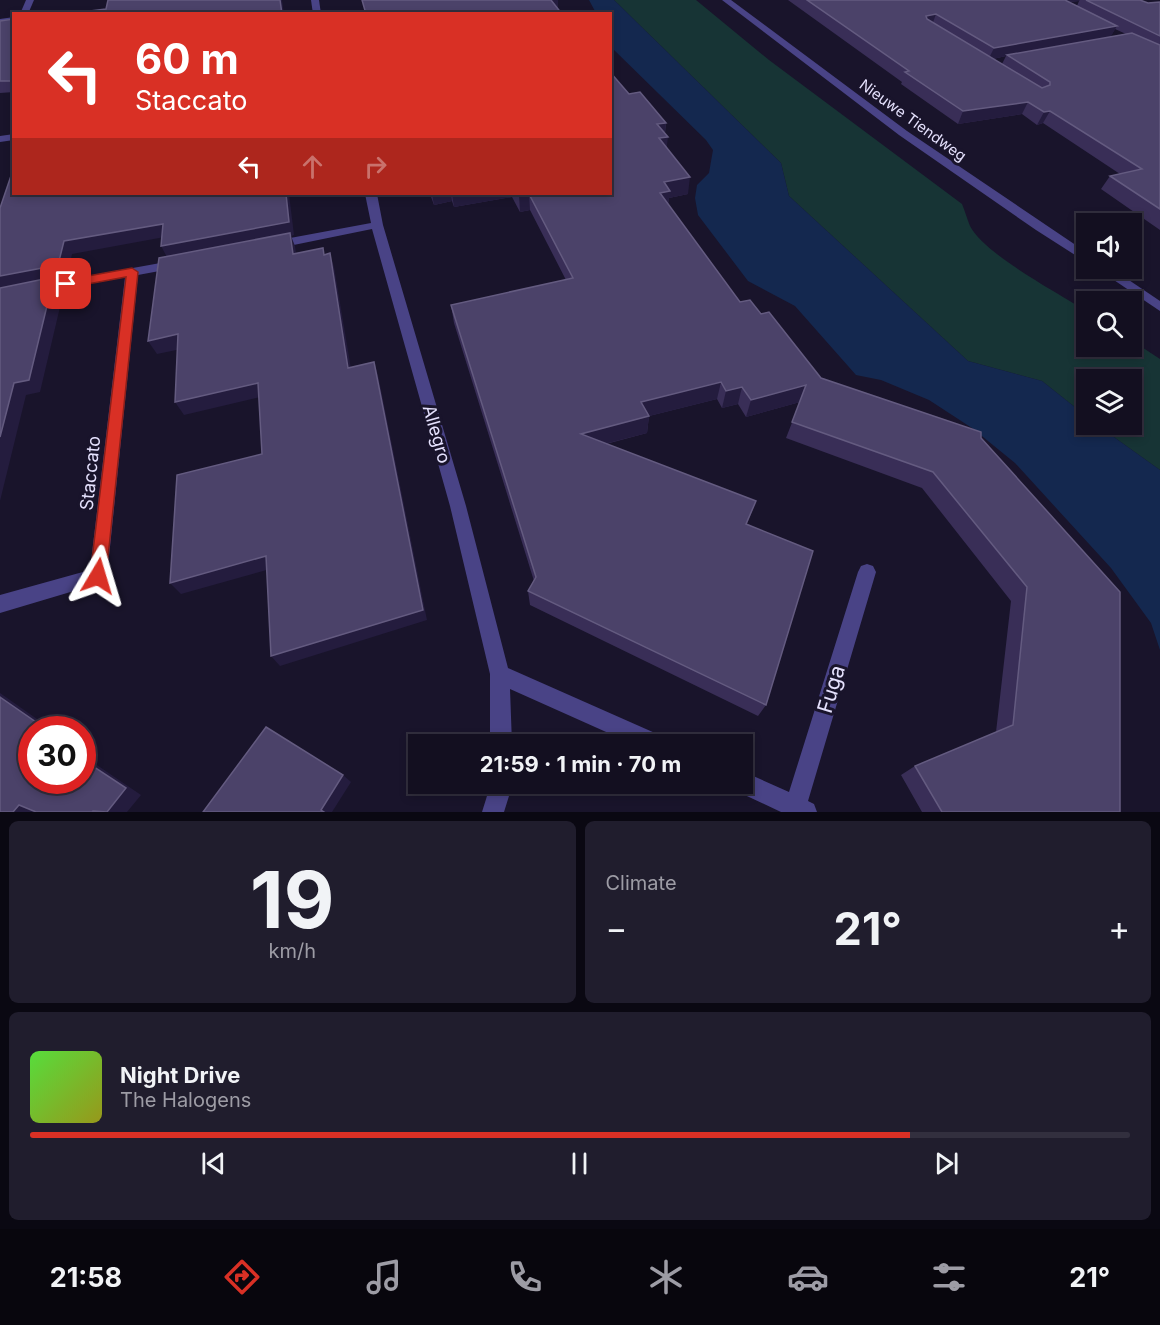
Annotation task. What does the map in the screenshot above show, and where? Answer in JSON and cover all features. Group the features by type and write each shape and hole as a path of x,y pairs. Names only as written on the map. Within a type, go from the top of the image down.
{"street":[{"name":"Nieuwe Tiendweg","path":"726,0 877,116 1076,251"},
{"name":"Allegro","path":"371,195 377,225 458,506 500,675 501,734"},
{"path":"261,248 377,225"},
{"path":"0,296 190,261"},
{"name":"Staccato","path":"0,604 98,576 132,272"},
{"path":"1118,279 1160,307"},
{"name":"Fuga","path":"801,809 867,572"},
{"path":"500,675 634,734"},
{"path":"753,787 801,809"},
{"path":"493,812 499,794"}],"green space":[{"path":"614,0 696,0 769,60 962,204 970,226 990,249 1076,305 1076,357 1142,357 1142,347 1160,359 1160,470 1111,435 1142,435 1142,369 1076,369 1076,408 1042,381 968,361 789,196 781,163"}],"water":[{"path":"589,0 614,0 781,163 789,196 968,361 1042,381 1076,408 1076,435 1111,435 1160,470 1160,650 1151,623 1111,568 1015,463 972,428 929,400 881,380 856,375 795,306 748,281 698,215 695,198 697,185 709,173 713,150 706,140 612,48 612,12 595,12"}],"building":[{"path":"108,0 280,0 282,12 82,12 106,9"},
{"path":"362,0 551,0 560,12 365,12"},
{"path":"807,0 1065,0 1117,26 994,48 936,14 926,16 927,19 1042,88 1050,85 1050,82 1007,55 1132,33 1160,45 1160,209 1110,176 1142,169 1050,111 1044,112 1028,102 963,111 905,72 909,71"},
{"path":"1086,0 1160,2 1160,36"},
{"path":"12,19 12,81 0,81 0,21"},
{"path":"612,74 629,94 640,92 666,123 657,124 668,137 659,138 690,177 664,182 670,191 660,193 740,302 750,300 761,314 769,312 821,378 981,432 981,438 1120,592 1120,812 942,812 915,766 1013,725 1027,587 933,472 792,422 806,385 751,400 742,387 726,391 721,382 641,402 649,416 581,434 756,501 746,524 813,551 766,705 528,591 536,577 451,305 573,278 530,195 612,195"},
{"path":"12,173 12,195 286,195 289,222 161,246 163,224 64,241 58,265 0,276 0,208"},
{"path":"290,233 293,254 323,248 324,255 330,253 348,368 374,362 423,610 271,656 266,556 170,583 177,475 262,454 258,383 175,402 178,334 148,341 159,258"},
{"path":"54,277 29,380 14,383 0,437 0,288"},
{"path":"0,697 27,716 18,716 18,794 96,794 96,768 126,788 107,812 36,812 19,805 13,812 0,812"},
{"path":"266,727 343,775 321,810 324,812 203,812"}],"route":[{"path":"66,284 132,272 98,576"}]}
